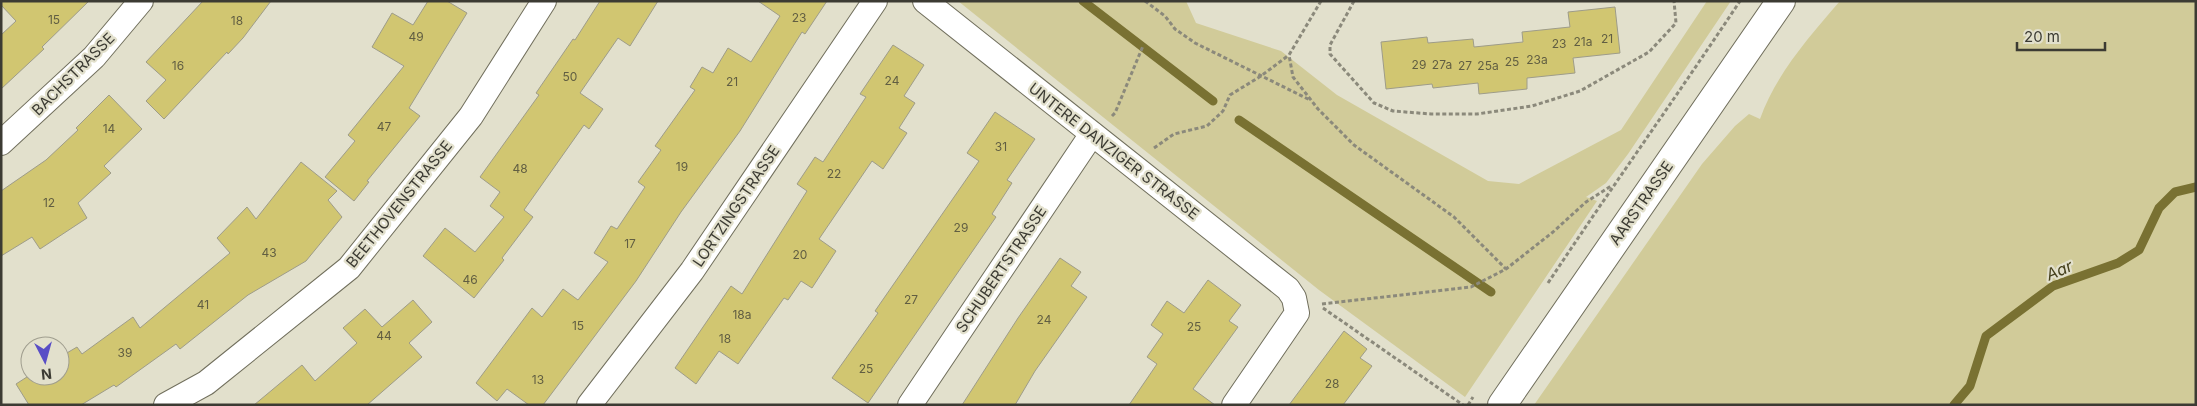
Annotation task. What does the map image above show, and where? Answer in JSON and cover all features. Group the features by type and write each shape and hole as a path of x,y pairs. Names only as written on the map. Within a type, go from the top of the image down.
{"main road":[{"name":"AARSTRASSE","path":"1502,405 1781,1"}],"street":[{"name":"BACHSTRASSE","path":"1,144 94,57 141,1"},
{"name":"BEETHOVENSTRASSE","path":"166,405 206,383 349,268 471,116 544,1"},
{"name":"LORTZINGSTRASSE","path":"589,405 692,271 875,1"},
{"name":"UNTERE DANZIGER STRASSE","path":"925,1 1288,289 1297,305 1297,313 1234,405"},
{"name":"SCHUBERTSTRASSE","path":"910,405 1092,134"}],"path":[{"path":"1145,1 1165,16 1176,29 1195,43 1311,100"},
{"path":"1136,168 1151,151 1174,134 1207,126 1223,111 1230,95 1261,76 1289,55 1321,1"},
{"path":"1354,1 1330,45 1330,54 1374,103 1393,110 1431,114 1477,114 1532,106 1580,91 1649,52 1676,23 1674,1"},
{"path":"1463,405 1319,305 1470,287 1506,269 1554,232 1586,202 1613,185 1688,80 1740,1"},
{"path":"1092,134 1115,113 1143,46"},
{"path":"1289,55 1293,77 1311,100 1354,145 1454,217 1506,269"}],"shaded area":[{"path":"958,1 1186,1 1196,23 1281,51 1337,95 1488,181 1519,184 1621,130 1707,1 1731,1 1628,154 1606,183 1586,197 1597,201 1465,397 1319,290"},
{"path":"1840,1 2196,1 2196,405 1534,405 1702,164 1735,126 1749,114 1760,119 1784,71 1805,42"}],"building":[{"path":"1,1 89,1 42,47 44,49 1,89 1,35 16,21 1,5"},
{"path":"203,1 271,1 243,38 228,54 227,52 164,119 146,101 166,80 146,62"},
{"path":"428,1 447,1 467,13 409,108 420,116 367,181 369,182 354,201 325,177 355,141 348,135 404,66 372,47 392,13 413,25"},
{"path":"600,1 658,1 630,46 618,38 580,93 603,109 589,129 584,125 524,210 533,217 502,258 504,260 474,298 423,256 445,228 475,252 504,217 490,206 500,192 480,177 539,95 536,93 573,39 575,40"},
{"path":"758,1 827,1 805,34 802,32 740,131 681,212 636,281 543,405 529,405 507,389 497,401 476,383 532,308 542,317 563,289 578,300 608,262 594,253 611,226 617,229 645,187 638,182 661,150 655,146 695,90 690,87 702,67 713,73 728,48 751,62 780,16"},
{"path":"1615,7 1620,53 1573,58 1575,73 1527,78 1527,89 1479,94 1478,83 1433,88 1432,84 1386,89 1381,42 1427,37 1428,43 1473,39 1474,47 1523,42 1522,32 1570,27 1568,12"},
{"path":"893,45 924,65 904,96 915,103 899,128 907,133 883,169 872,161 819,239 836,251 812,288 801,281 788,300 784,298 738,364 719,351 696,384 675,368 731,286 742,294 807,191 797,184 815,157 823,162 866,97 860,94"},
{"path":"109,95 142,129 104,166 111,173 78,203 87,218 40,249 32,237 1,256 1,191 46,160 78,130 76,128"},
{"path":"995,112 1035,139 1007,180 1012,183 992,214 996,217 868,403 832,378 878,313 875,311 979,161 967,153"},
{"path":"301,162 337,191 328,200 342,217 306,261 248,295 180,349 176,344 116,387 114,385 81,405 29,405 16,384 20,381 20,386 70,386 70,351 77,347 82,354 133,317 140,328 230,253 217,238 247,207 256,219"},
{"path":"1060,258 1081,272 1071,286 1087,297 1035,371 1015,405 962,405 1018,318"},
{"path":"1208,280 1241,305 1229,321 1238,327 1193,389 1215,405 1129,405 1157,364 1147,357 1163,334 1151,325 1167,301 1184,313"},
{"path":"413,300 432,322 409,343 422,357 367,405 254,405 302,365 315,381 357,343 343,328 365,309 382,327"},
{"path":"1344,331 1367,349 1360,358 1372,366 1343,405 1289,405"}],"waterway":[{"path":"1083,1 1213,101"},
{"path":"1239,120 1491,292"},
{"name":"Aar","path":"1954,405 1970,386 1986,336 2053,286 2118,263 2139,250 2159,208 2175,192 2196,187"}]}
